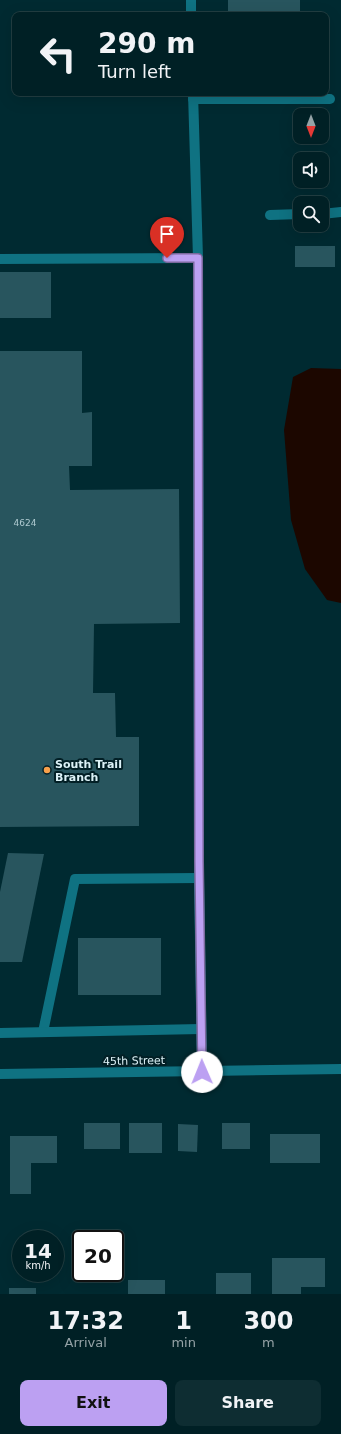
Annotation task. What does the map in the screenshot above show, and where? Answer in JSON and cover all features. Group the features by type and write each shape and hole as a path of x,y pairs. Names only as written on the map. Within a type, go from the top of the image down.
{"street":[{"path":"191,0 191,12"},
{"path":"202,1072 199,878 198,258 193,96 330,99"},
{"path":"329,213 341,212"},
{"path":"270,214 293,214"},
{"path":"0,259 198,258"},
{"path":"43,1032 75,879 199,878"},
{"path":"0,1033 201,1029"},
{"name":"45th Street","path":"0,1074 341,1069"}],"shaded area":[{"path":"311,368 341,369 341,603 327,600 305,569 291,520 284,430 293,377"}],"building":[{"path":"228,0 300,0 300,12 228,12"},
{"path":"295,246 335,246 335,267 295,267"},
{"path":"0,272 51,272 51,318 0,318"},
{"path":"0,351 82,351 82,413 92,412 92,466 69,466 70,490 179,489 180,623 94,624 93,693 115,693 116,737 139,737 139,826 0,827"},
{"path":"8,853 44,854 22,962 0,962 0,892"},
{"path":"78,938 161,938 161,995 78,995"},
{"path":"84,1123 120,1123 120,1149 84,1149"},
{"path":"129,1123 162,1123 162,1153 129,1153"},
{"path":"222,1123 250,1123 250,1149 222,1149"},
{"path":"178,1124 198,1125 197,1152 178,1151"},
{"path":"270,1134 320,1134 320,1163 270,1163"},
{"path":"10,1136 57,1136 57,1163 31,1163 31,1194 10,1194"},
{"path":"272,1258 325,1258 325,1287 301,1287 301,1294 272,1294"},
{"path":"216,1273 251,1273 251,1294 216,1294"},
{"path":"128,1280 165,1280 165,1294 128,1294"},
{"path":"9,1288 36,1288 36,1294 9,1294"}],"place":[{"name":"South Trail Branch","path":"47,770"}],"route":[{"path":"167,258 198,258 199,862 202,1072"}]}
